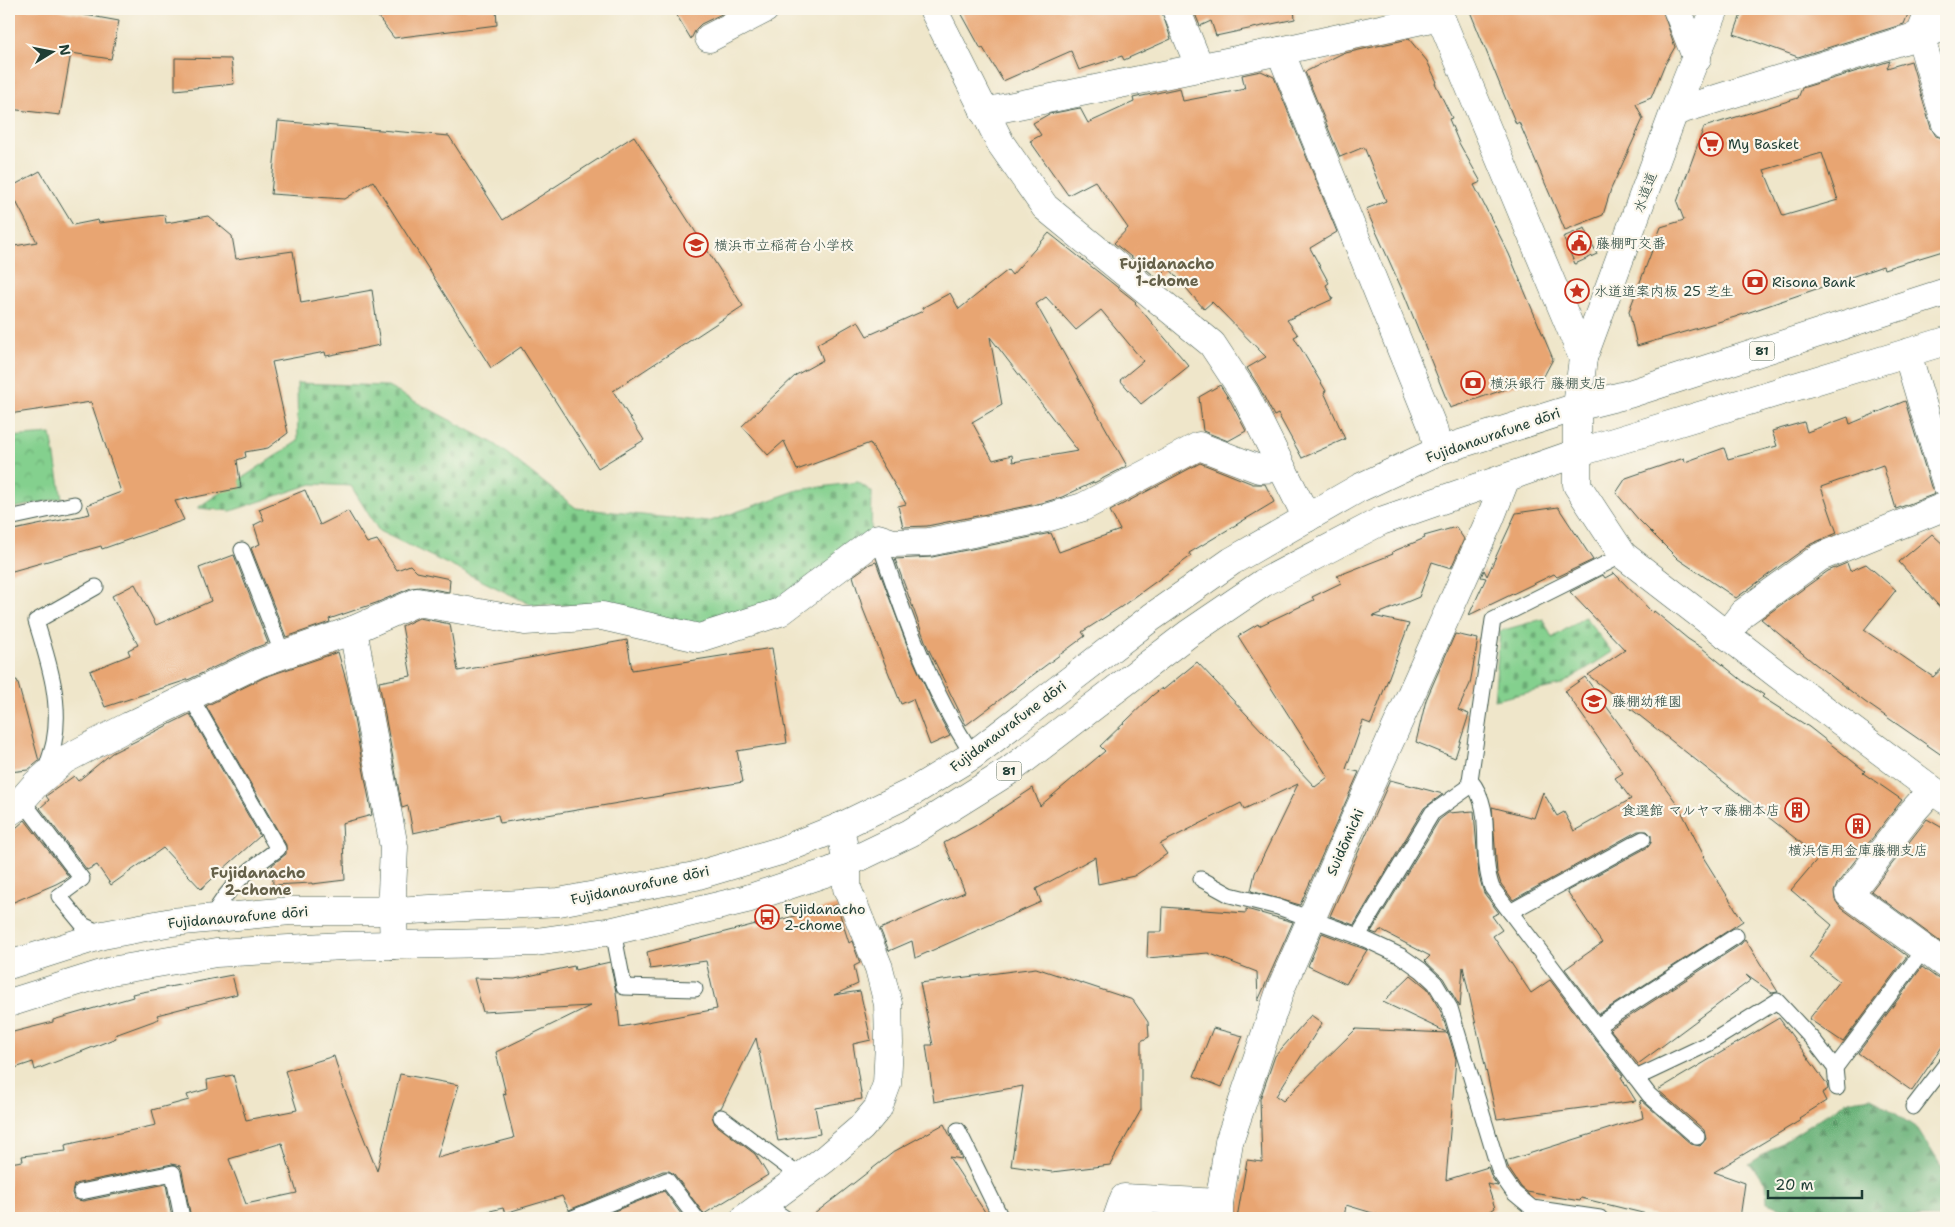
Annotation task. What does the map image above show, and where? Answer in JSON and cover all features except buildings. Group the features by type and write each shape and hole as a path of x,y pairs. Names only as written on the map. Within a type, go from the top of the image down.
{"street":[{"path":"709,38 765,9"},
{"path":"933,9 1001,144 1044,207 1212,344 1245,394 1306,518"},
{"path":"1176,9 1200,68"},
{"path":"1677,9 1697,59"},
{"name":"水道道","path":"1716,9 1674,112 1583,358 1577,407 1577,485 1623,555 1939,795"},
{"path":"1930,9 1920,35 1946,124"},
{"path":"984,112 1280,51 1438,12 1583,358"},
{"path":"1674,112 1946,27"},
{"path":"1280,51 1432,428 1438,451"},
{"name":"Fujidanaurafune dōri","path":"9,965 104,935 172,922 290,910 394,911 559,902 695,876 780,851 840,828 914,791 973,755 1152,617 1232,561 1359,488 1438,451 1577,407 1629,394 1946,292"},
{"name":"81","path":"9,1003 111,971 216,953 394,945 536,942 613,931 747,899 831,871 910,834 1009,771 1188,634 1263,583 1381,521 1576,453 1946,341"},
{"path":"1908,353 1946,483"},
{"path":"15,806 64,760 190,696 259,663 352,630 417,602 524,620 602,616 699,638 780,612 879,534 893,542 929,542 1046,518 1083,507 1199,446 1258,469 1281,468"},
{"name":"Suidōmichi","path":"1219,1210 1230,1142 1281,988 1490,519 1506,478"},
{"path":"1726,635 1744,613 1820,557 1946,506"},
{"path":"352,630 394,847 392,892 394,945"},
{"path":"1939,795 1914,810 1849,894 1946,965"},
{"path":"765,1214 801,1177 860,1128 880,1120 878,1108 887,1084 888,1004 879,968 847,888 847,864 840,828"},
{"path":"1117,1218 1124,1198 1219,1210"}],"lane":[{"path":"9,518 74,504"},
{"path":"879,534 912,640 930,681 960,737 973,755"},
{"path":"242,550 282,655"},
{"path":"1358,936 1432,813 1469,788 1493,620 1623,555"},
{"path":"43,778 54,741 56,708 52,676 36,622 96,587"},
{"path":"190,696 278,849 244,874 223,897 210,918"},
{"path":"1470,780 1478,789 1485,808 1487,874 1492,888 1649,1095 1697,1137"},
{"path":"15,806 82,878 59,896 82,925 104,935"},
{"path":"1510,912 1643,839"},
{"path":"1201,879 1230,895 1278,907 1358,936 1401,956 1421,970 1435,983 1450,1008 1500,1173 1514,1193 1532,1208 1600,1218"},
{"path":"613,931 624,987 695,989"},
{"path":"1597,1026 1736,936"},
{"path":"1835,1068 1924,949"},
{"path":"1636,1078 1708,1044 1777,1001 1815,1042 1835,1068 1837,1088"},
{"path":"1913,1107 1946,1064"},
{"path":"721,1116 801,1177"},
{"path":"958,1130 1001,1218"},
{"path":"81,1192 173,1173 182,1218"},
{"path":"573,1218 667,1180 696,1218"}],"green space":[{"path":"297,383 386,386 495,444 576,508 708,522 798,490 858,482 872,492 871,533 779,604 700,627 610,606 532,605 379,531 351,486 312,484 231,511 197,508 298,441"},
{"path":"51,434 62,498 9,509 9,437"},
{"path":"1585,617 1612,652 1561,685 1494,700 1500,631 1543,619 1552,638"},
{"path":"1871,1097 1918,1129 1946,1174 1946,1218 1811,1218 1767,1203 1766,1182 1749,1164 1847,1101"}],"place":[{"name":"My Basket","path":"1711,144"},
{"name":"藤棚町交番","path":"1579,243"},
{"name":"横浜市立稲荷台小学校","path":"696,245"},
{"name":"Risona Bank","path":"1755,282"},
{"name":"水道道案内板 25 芝生","path":"1577,291"},
{"name":"横浜銀行 藤棚支店","path":"1473,383"},
{"name":"藤棚幼稚園","path":"1594,701"},
{"name":"食選館 マルヤマ藤棚本店","path":"1797,810"},
{"name":"横浜信用金庫藤棚支店","path":"1858,826"},
{"name":"Fujidanacho 2-chome","path":"767,917"}],"district":[{"name":"Fujidanacho 1-chome","path":"1167,272"},
{"name":"Fujidanacho 2-chome","path":"258,882"}]}
